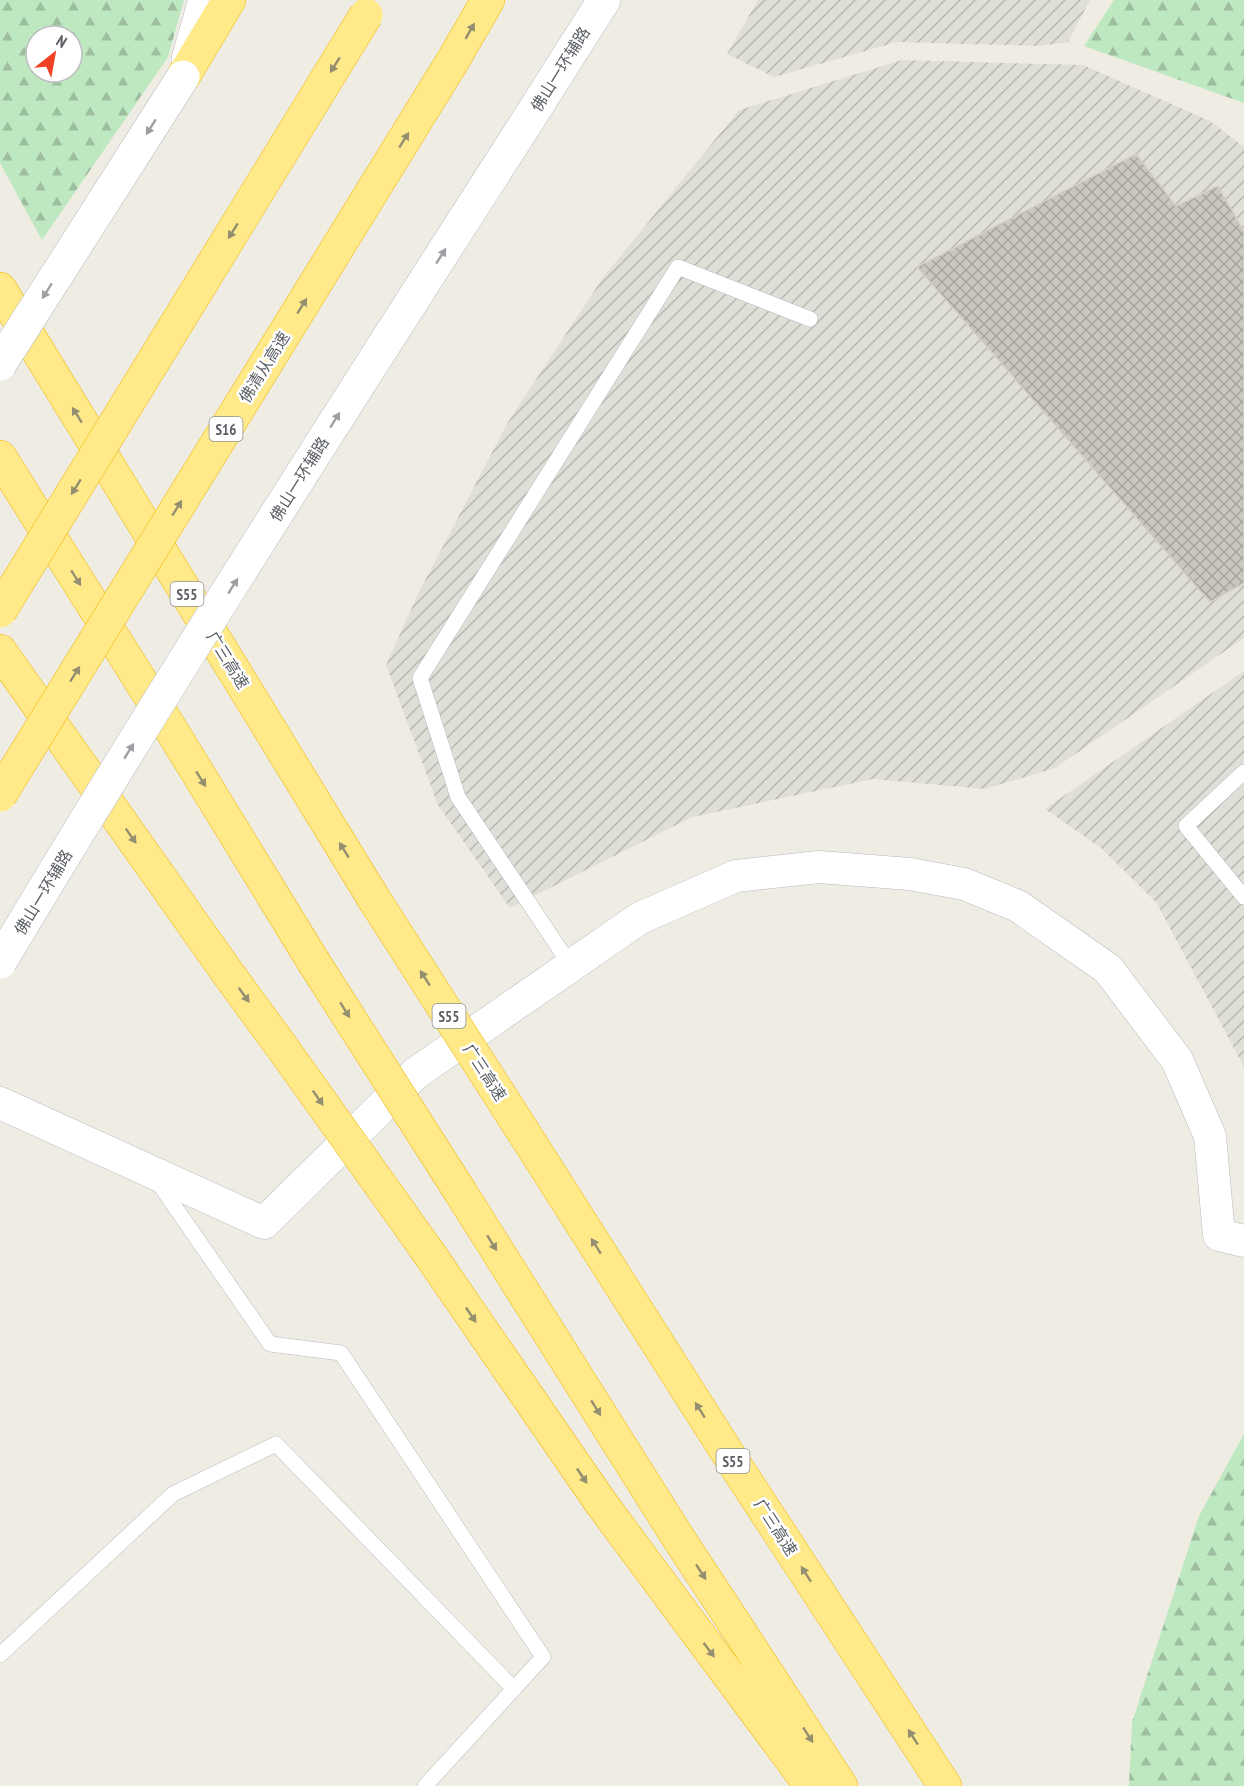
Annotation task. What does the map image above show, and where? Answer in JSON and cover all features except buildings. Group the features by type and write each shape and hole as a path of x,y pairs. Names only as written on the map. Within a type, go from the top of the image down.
{"highway":[{"path":"183,77 229,0"},
{"path":"0,611 375,0"},
{"name":"佛清从高速","path":"0,795 488,0"},
{"name":"广三高速","path":"0,289 374,899 730,1457 945,1786"},
{"path":"0,457 313,961 679,1539 841,1786"},
{"path":"0,651 426,1249 601,1503 811,1786"}],"main road":[{"path":"0,364 183,77 205,0"},
{"name":"佛山一环辅路","path":"0,962 344,406 604,0"}],"street":[{"path":"0,1103 264,1223 416,1073 640,918 736,876 819,867 910,873 964,884 1018,906 1108,969 1177,1060 1210,1136 1219,1235 1244,1241"}],"lane":[{"path":"571,966 458,797 420,678 678,267 810,319"},
{"path":"1244,772 1186,826 1244,897"},
{"path":"150,1171 270,1344 341,1353 543,1657 425,1786"},
{"path":"0,1655 173,1494 276,1444 514,1689"}],"shaded area":[{"path":"758,0 1090,0 1068,42 1040,46 897,42 774,77 727,54"},
{"path":"902,60 1083,65 1210,121 1244,147 1244,638 1055,768 985,789 873,779 692,817 510,908 438,805 386,665 419,592 508,422 602,279 739,110"},
{"path":"1244,671 1244,1067 1156,902 1101,848 1045,809"}],"green space":[{"path":"0,0 184,0 168,57 42,240 0,163"},
{"path":"1114,0 1244,0 1244,103 1084,46"},
{"path":"1244,1434 1244,1786 1129,1786 1132,1722 1199,1516"}]}
